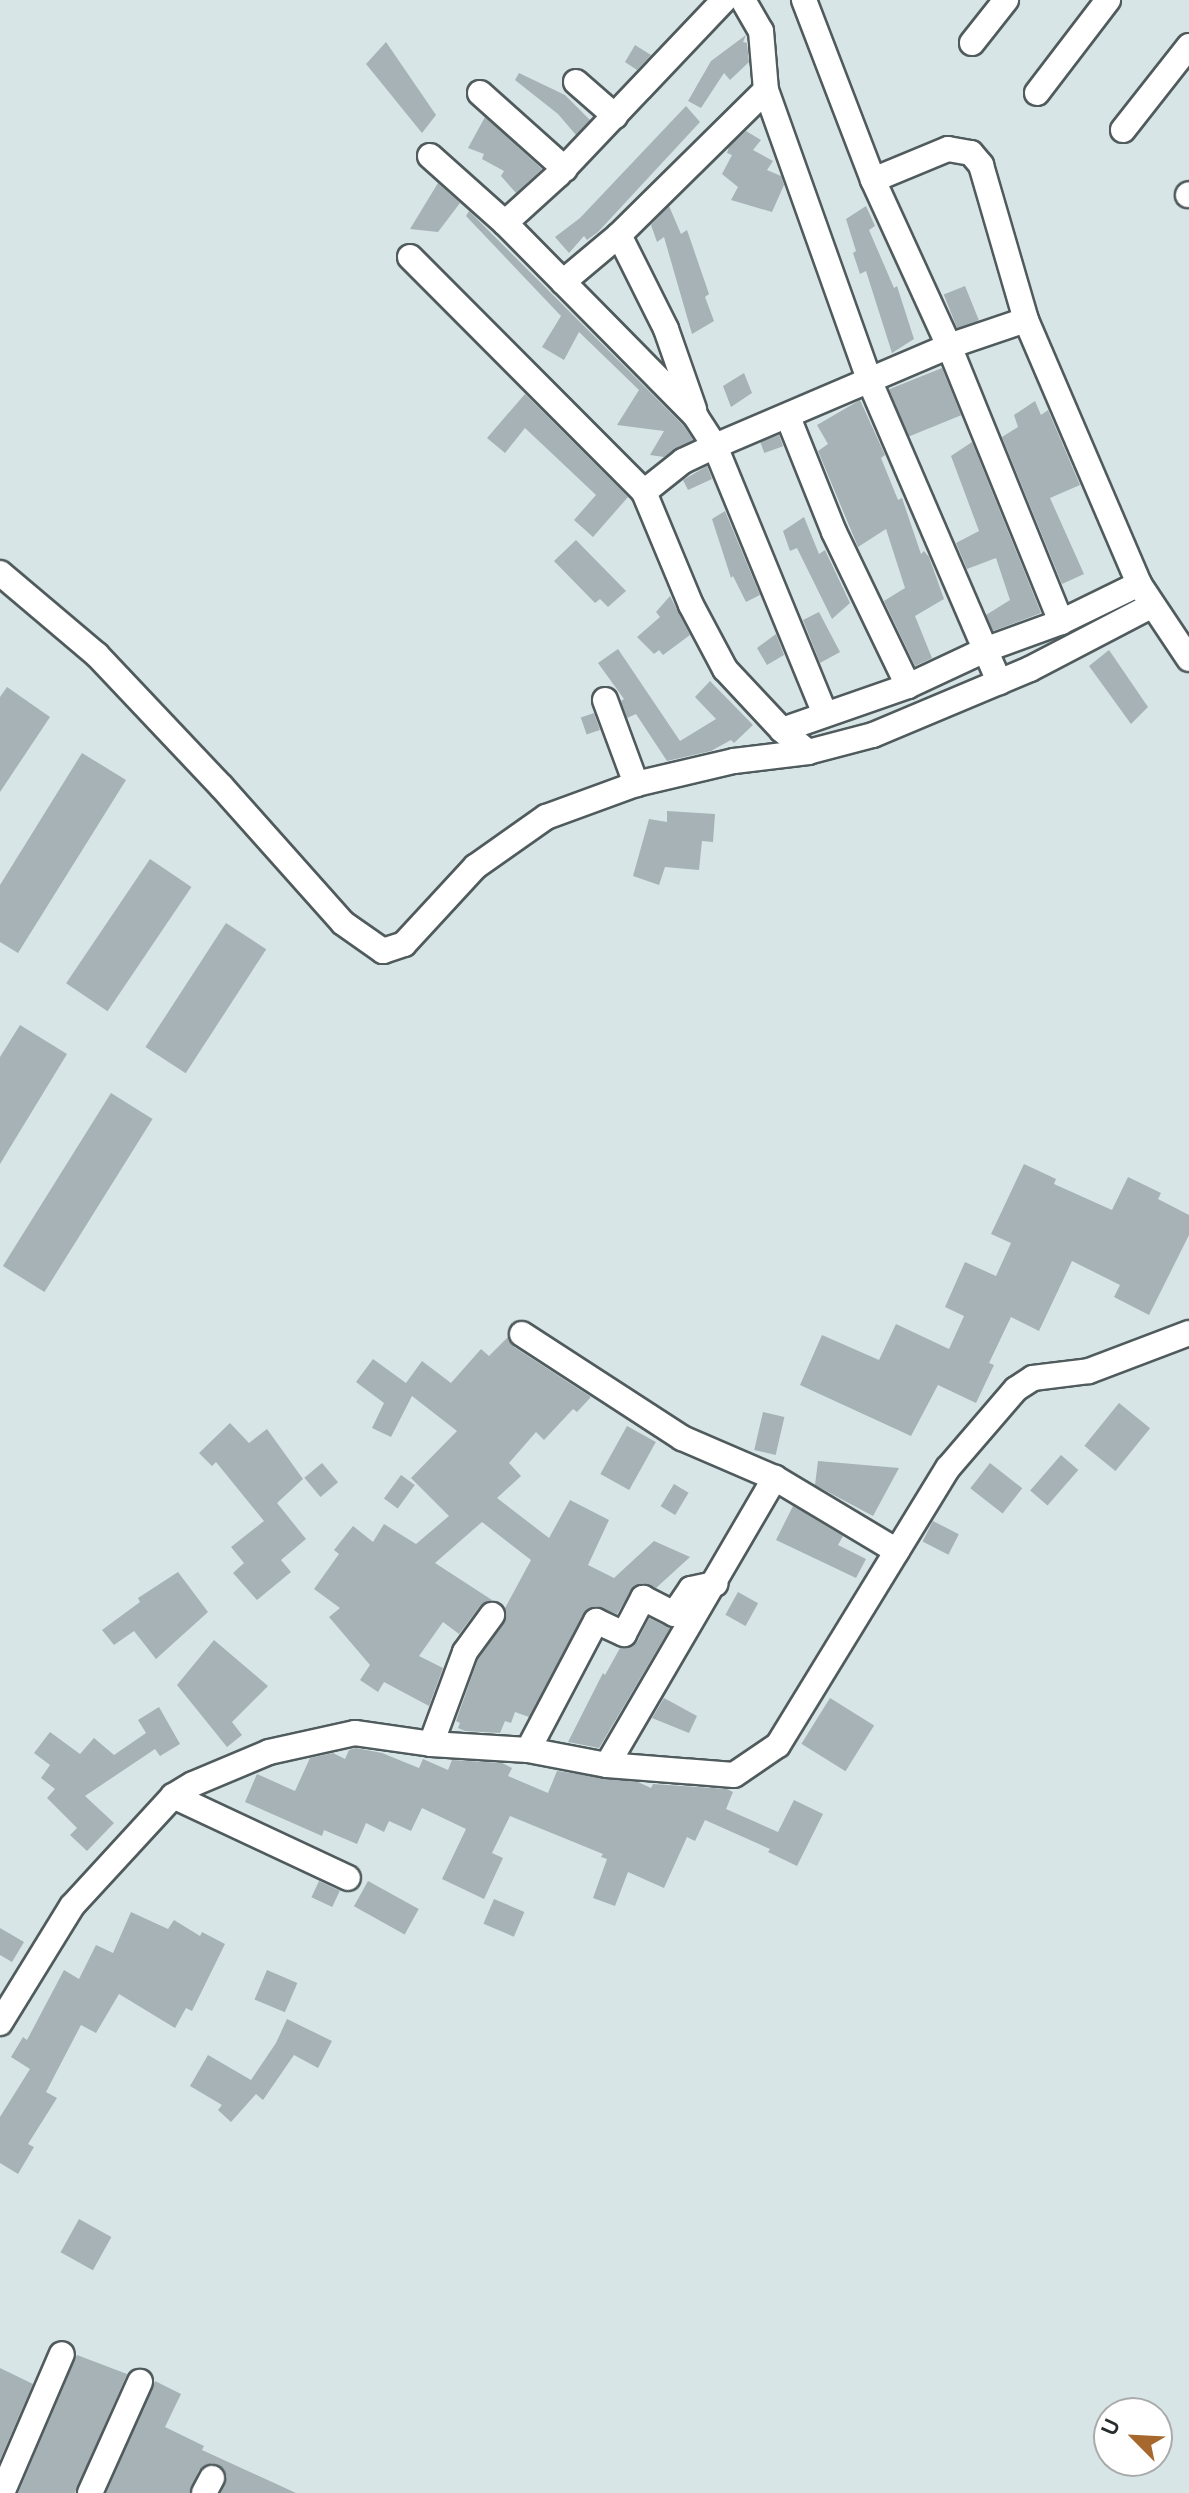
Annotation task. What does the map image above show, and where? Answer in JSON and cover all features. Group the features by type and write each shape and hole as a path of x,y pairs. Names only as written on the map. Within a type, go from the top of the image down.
{"street":[{"path":"505,223 565,169 724,0"},
{"path":"743,0 761,31 766,90 870,382 923,512 987,649 999,682"},
{"path":"804,0 873,180 949,346 1061,622"},
{"path":"972,43 1006,0"},
{"path":"1037,93 1108,0"},
{"path":"1123,130 1189,46"},
{"path":"576,82 615,116"},
{"path":"563,282 619,235 766,90"},
{"path":"480,93 565,169"},
{"path":"873,180 948,149 971,153 981,165 1026,320 1139,584 1189,659"},
{"path":"430,156 505,223 696,417 715,446 825,714"},
{"path":"619,235 666,329 696,417"},
{"path":"410,257 644,492 691,605 725,669 782,730 808,752"},
{"path":"644,492 683,461 715,446 949,346 1026,320"},
{"path":"788,417 834,532 908,686"},
{"path":"0,573 97,655 221,786 343,923 383,951 404,944 475,867 546,817 636,784 734,761 808,752 873,735 999,682 1151,606"},
{"path":"782,730 908,686 987,649 1061,622 1139,584"},
{"path":"605,700 636,784"},
{"path":"0,2023 72,1906 173,1796 193,1784 269,1752 355,1733 431,1744 528,1750 607,1765 734,1775 778,1745 948,1468 1016,1389 1033,1378 1089,1371 1189,1333"},
{"path":"522,1334 682,1438 775,1478 897,1551"},
{"path":"607,1765 775,1478"},
{"path":"528,1750 596,1621 624,1634 643,1598 674,1614 691,1589 715,1584"},
{"path":"431,1744 465,1652 492,1615"},
{"path":"173,1796 348,1878"},
{"path":"2,2493 62,2354"},
{"path":"90,2493 140,2382"}],"building":[{"path":"746,35 743,42 747,43 749,62 730,80 724,73 701,108 688,101 711,61"},
{"path":"386,42 436,115 422,133 366,64"},
{"path":"635,45 651,55 637,70 625,62"},
{"path":"519,73 565,95 590,120 576,135 558,114 515,80"},
{"path":"686,106 700,122 598,232 587,240 584,236 569,253 555,237 580,218"},
{"path":"485,117 542,169 516,193 501,176 504,171 482,159 484,154 468,148"},
{"path":"746,131 761,140 753,150 773,161 767,170 781,176 784,185 772,212 731,200 738,187 722,174 732,155 727,153 729,147"},
{"path":"438,183 460,203 438,232 410,229"},
{"path":"669,206 681,234 687,230 709,294 705,297 714,321 692,334 664,237 657,242 651,225"},
{"path":"866,206 875,226 869,230 894,288 897,286 914,339 892,353 866,271 860,274 846,219"},
{"path":"469,211 684,426 693,440 664,457 650,455 664,431 617,425 639,390 579,332 564,360 542,347 561,316 466,216"},
{"path":"965,286 979,320 958,329 944,295"},
{"path":"942,368 961,415 908,437 889,389"},
{"path":"744,373 752,393 731,407 723,386"},
{"path":"525,394 628,497 593,537 574,520 596,495 525,428 505,453 487,438"},
{"path":"860,400 885,455 881,458 898,500 902,498 921,554 924,551 929,557 944,599 915,616 932,658 915,666 884,601 905,588 886,529 858,547 818,451 828,444 817,425"},
{"path":"1035,401 1041,415 1048,410 1080,485 1050,498 1084,574 1062,584 1002,437 1018,427 1014,415"},
{"path":"779,435 783,446 764,453 760,442"},
{"path":"972,442 1041,613 993,631 986,615 1010,600 996,558 967,569 956,543 979,531 951,456"},
{"path":"707,466 712,479 688,490 683,480"},
{"path":"725,511 760,595 746,602 733,576 731,578 712,519"},
{"path":"804,517 819,554 825,550 850,603 832,619 797,548 790,551 783,531"},
{"path":"576,540 626,591 608,607 600,599 595,603 554,561"},
{"path":"670,596 690,635 663,655 659,650 654,654 637,637 660,617 656,612"},
{"path":"819,612 840,652 820,663 803,620"},
{"path":"776,634 784,655 767,665 757,648"},
{"path":"618,649 680,741 716,719 695,697 710,681 753,725 734,743 731,740 711,751 667,761 636,714 627,718 621,701 624,699 598,663"},
{"path":"1109,650 1148,707 1131,724 1089,666"},
{"path":"7,687 50,717 0,792 0,697"},
{"path":"594,713 600,730 587,735 581,718"},
{"path":"82,753 126,780 18,953 0,942 0,885"},
{"path":"667,811 715,814 713,842 702,841 699,870 665,867 659,885 633,876 649,819 667,822"},
{"path":"150,859 191,887 108,1011 66,983"},
{"path":"226,923 266,949 186,1073 145,1047"},
{"path":"20,1025 67,1054 0,1164 0,1057"},
{"path":"111,1093 153,1119 44,1292 3,1266"},
{"path":"1024,1164 1056,1179 1054,1184 1112,1210 1128,1177 1161,1193 1158,1199 1189,1215 1189,1235 1149,1315 1114,1297 1120,1285 1072,1261 1039,1331 1011,1317 989,1363 994,1365 976,1403 938,1385 911,1436 800,1385 822,1335 879,1360 896,1324 949,1349 964,1316 945,1307 965,1262 996,1276 1011,1243 991,1234"},
{"path":"508,1337 514,1347 591,1397 577,1412 573,1409 544,1440 536,1432 509,1463 521,1476 497,1498 549,1538 570,1500 609,1520 588,1565 614,1578 654,1541 690,1557 656,1588 643,1583 634,1586 617,1614 596,1606 587,1609 529,1717 515,1712 511,1723 505,1721 500,1733 465,1731 458,1728 460,1723 456,1721 478,1659 504,1623 505,1608 531,1560 482,1522 435,1563 492,1600 480,1606 459,1634 443,1622 419,1656 443,1668 429,1706 384,1682 378,1692 360,1680 370,1665 329,1617 340,1608 314,1589 339,1554 334,1550 353,1526 373,1542 384,1524 416,1544 449,1516 411,1478 457,1431 412,1396 391,1437 372,1428 384,1403 356,1382 373,1359 406,1383 422,1361 451,1383 481,1349 489,1356"},
{"path":"1119,1403 1150,1428 1115,1471 1084,1446"},
{"path":"763,1412 784,1417 776,1455 754,1450"},
{"path":"230,1423 249,1443 267,1429 303,1479 277,1503 306,1539 281,1560 291,1572 257,1600 233,1573 244,1563 231,1547 264,1521 216,1462 212,1466 199,1453"},
{"path":"627,1426 656,1442 629,1490 600,1474"},
{"path":"1061,1455 1078,1470 1048,1506 1030,1490"},
{"path":"818,1461 899,1468 873,1516 815,1485"},
{"path":"322,1463 338,1482 320,1497 304,1478"},
{"path":"990,1463 1022,1488 1003,1513 970,1488"},
{"path":"401,1475 415,1485 398,1508 384,1498"},
{"path":"674,1484 689,1493 675,1515 661,1506"},
{"path":"793,1506 843,1536 838,1545 866,1559 856,1578 776,1540"},
{"path":"933,1521 959,1534 948,1555 923,1541"},
{"path":"178,1572 208,1612 156,1659 134,1631 114,1645 102,1630 140,1602 138,1598"},
{"path":"738,1592 758,1603 746,1626 725,1615"},
{"path":"649,1618 670,1628 599,1748 568,1742 603,1673 605,1675 620,1648 632,1647 637,1642"},
{"path":"214,1640 268,1686 232,1722 242,1735 227,1747 177,1685"},
{"path":"664,1698 697,1716 689,1733 652,1718"},
{"path":"830,1698 874,1726 845,1771 801,1744"},
{"path":"159,1707 180,1744 160,1756 155,1749 85,1796 114,1823 87,1851 70,1835 77,1828 47,1798 55,1789 41,1778 50,1765 34,1753 50,1732 80,1754 94,1738 114,1755 146,1733 138,1720"},
{"path":"356,1748 382,1753 419,1768 423,1759 448,1770 452,1760 502,1763 512,1768 508,1776 548,1793 557,1771 638,1782 651,1788 653,1784 727,1789 733,1792 726,1809 778,1832 794,1800 823,1814 797,1866 768,1852 770,1849 705,1820 695,1841 687,1837 664,1888 628,1872 615,1906 593,1898 607,1859 601,1857 603,1854 510,1816 492,1853 503,1858 484,1899 442,1879 466,1829 422,1808 411,1831 389,1821 384,1832 366,1823 357,1844 324,1830 322,1836 245,1802 257,1774 295,1791 310,1758 333,1753 345,1759 349,1750"},
{"path":"319,1881 340,1891 332,1907 311,1897"},
{"path":"368,1881 419,1909 405,1934 354,1906"},
{"path":"494,1899 524,1912 514,1937 483,1924"},
{"path":"131,1912 168,1929 174,1920 200,1936 202,1932 225,1944 192,2011 186,2008 175,2028 119,1994 96,2033 81,2025 46,2092 57,2098 28,2144 34,2147 18,2174 0,2163 0,2117 30,2069 11,2057 23,2037 27,2040 64,1970 79,1979 96,1945 113,1953"},
{"path":"0,1928 24,1942 12,1962 0,1955"},
{"path":"267,1970 297,1983 285,2012 254,1999"},
{"path":"287,2019 332,2041 318,2068 294,2055 263,2100 256,2094 231,2122 218,2110 222,2105 190,2086 208,2055 251,2080 276,2043"},
{"path":"79,2219 111,2237 93,2270 61,2252"},
{"path":"77,2355 127,2374 75,2493 18,2493"},
{"path":"0,2368 33,2384 0,2460"},
{"path":"155,2381 181,2394 165,2427 204,2446 202,2450 296,2493 221,2493 227,2477 224,2469 212,2463 199,2470 189,2493 106,2493"}]}
